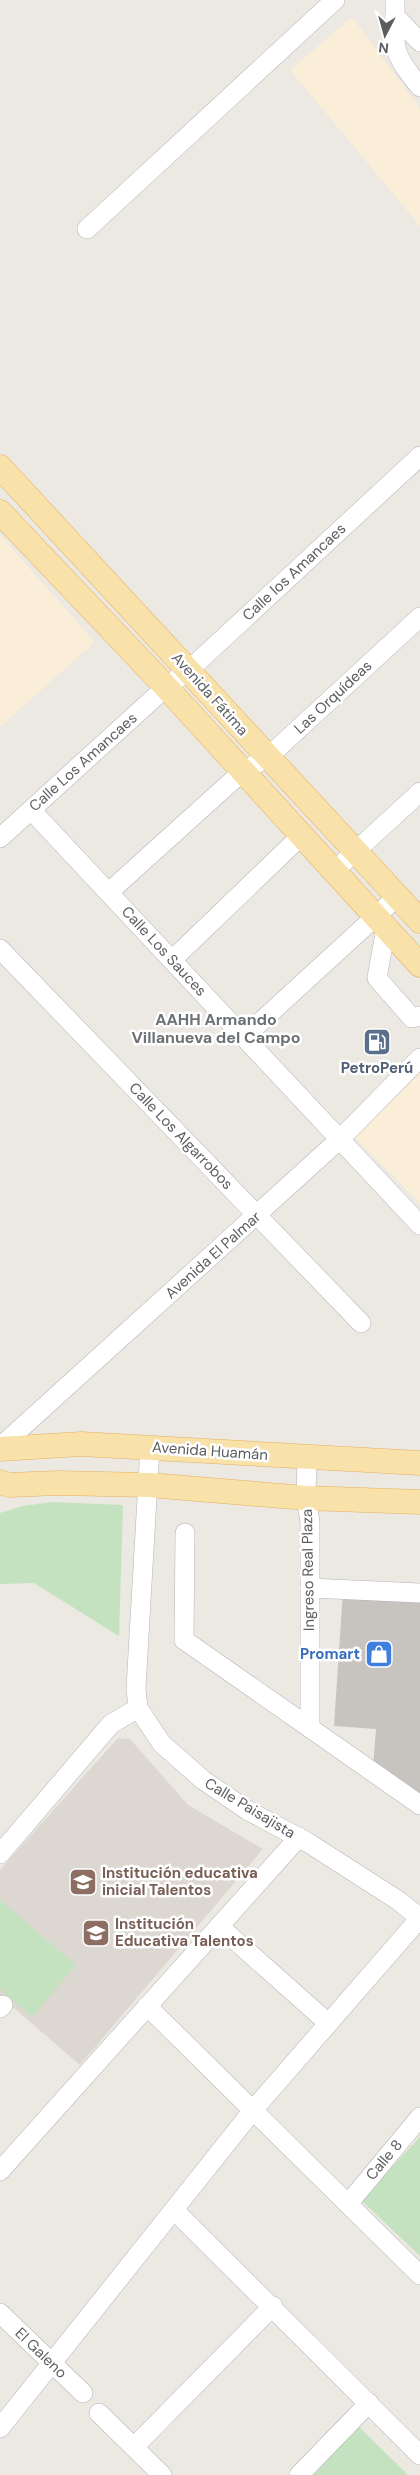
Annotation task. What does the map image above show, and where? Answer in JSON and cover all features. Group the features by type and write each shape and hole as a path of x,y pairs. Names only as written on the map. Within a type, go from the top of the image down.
{"main road":[{"name":"Avenida Fátima","path":"0,467 189,670 354,852 420,920"},
{"name":"Avenida Fátima","path":"0,512 166,687 420,965"},
{"name":"Avenida Huamán","path":"0,1448 81,1444 420,1462"},
{"path":"0,1482 9,1485 58,1483 149,1485 306,1498 420,1502"}],"street":[{"path":"88,229 334,0"},
{"path":"395,8 420,42"},
{"path":"395,8 394,44 404,67 420,87"},
{"name":"Calle los Amancaes","path":"166,687 189,670 420,456"},
{"name":"Las Orquídeas","path":"109,892 242,772 268,757 420,617"},
{"name":"Calle Los Amancaes","path":"0,838 166,687"},
{"path":"334,871 420,792"},
{"name":"Calle Los Sauces","path":"31,810 245,1036 339,1140 420,1225"},
{"path":"172,960 302,835"},
{"path":"245,1036 381,922 398,896"},
{"path":"381,922 377,978 412,1018 420,1016"},
{"name":"Calle Los Algarrobos","path":"0,949 258,1214 361,1323"},
{"name":"Avenida El Palmar","path":"0,1448 339,1140 420,1058"},
{"name":"Calle Paisajista","path":"150,1447 137,1662 136,1689 138,1708 162,1744 203,1780 247,1810 298,1837 398,1901 420,1918"},
{"name":"Ingreso Real Plaza","path":"307,1457 306,1498 310,1522 310,1728"},
{"path":"186,1533 184,1640 420,1805"},
{"path":"310,1588 420,1593"},
{"path":"0,1854 111,1724 138,1708"},
{"path":"0,2171 298,1837"},
{"path":"0,2428 254,2109 420,1918"},
{"path":"219,1926 328,2023"},
{"path":"147,2006 254,2109 420,2275"},
{"name":"Calle 8","path":"348,2204 420,2117"},
{"path":"174,2210 273,2306 420,2455"},
{"path":"134,2447 273,2306"},
{"name":"El Galeno","path":"0,2313 83,2393"},
{"path":"299,2475 368,2403"},
{"path":"99,2413 162,2475"}],"shaded area":[{"path":"352,17 420,108 420,226 290,70"},
{"path":"0,535 95,642 0,727"},
{"path":"420,1067 420,1203 352,1135"},
{"name":"Institución Educativa Talentos","path":"118,1738 130,1739 188,1805 263,1849 80,2065 0,1996 0,1870"}],"green space":[{"path":"52,1502 123,1505 119,1636 34,1583 0,1584 0,1513 23,1506"},
{"path":"0,1900 76,1965 32,2017 0,1989"},
{"path":"420,2137 420,2256 361,2200"},
{"path":"354,2422 408,2475 308,2475"}],"building":[{"name":"Promart","path":"343,1591 420,1596 420,1796 373,1768 376,1729 334,1726"}],"place":[{"name":"PetroPerú","path":"377,1042"},
{"name":"Promart","path":"379,1654"},
{"name":"Institución educativa inicial Talentos","path":"83,1882"},
{"name":"Institución Educativa Talentos","path":"96,1933"}],"district":[{"name":"AAHH Armando Villanueva del Campo","path":"216,1028"}]}
